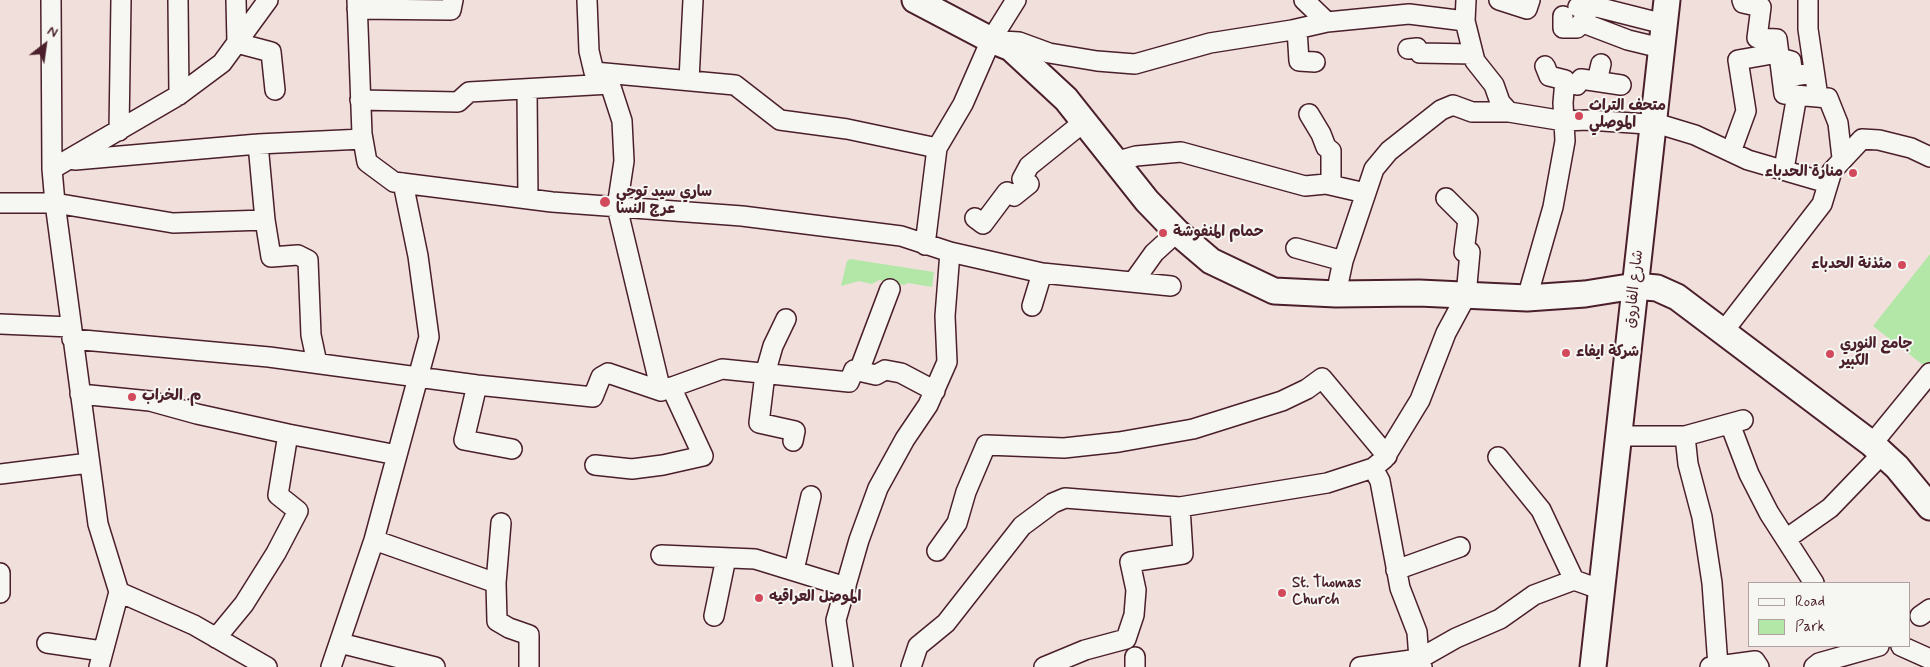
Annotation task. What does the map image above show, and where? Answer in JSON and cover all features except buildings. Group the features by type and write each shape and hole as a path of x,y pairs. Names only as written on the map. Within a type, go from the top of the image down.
{"main road":[{"path":"915,0 991,40 1011,48 1066,99 1115,162 1177,232 1211,261 1274,291 1336,294 1419,293 1527,298 1585,294 1635,286 1646,286 1668,292 1877,448 1911,482 1930,507"},
{"name":"شارع الفاروق","path":"1594,667 1664,24"}],"street":[{"path":"47,643 100,659 119,592 98,524 55,203 61,165 51,0"},
{"path":"119,131 121,0"},
{"path":"178,0 179,95"},
{"path":"236,0 237,43"},
{"path":"61,165 179,95 222,63 268,0"},
{"path":"452,0 451,10 357,4 360,100 363,140 367,162 394,182 528,199 742,216 901,236 950,252 1042,273 1171,286"},
{"path":"587,0 589,51 594,72 610,84 622,121 624,161 617,207 666,389 703,456 663,465 632,469 595,465"},
{"path":"689,80 693,0"},
{"path":"925,244 936,148 964,104 991,40 1016,0"},
{"path":"1304,0 1327,22"},
{"path":"1466,0 1465,21 1475,61 1494,85 1500,102 1509,112"},
{"path":"1499,0 1527,9 1530,0"},
{"path":"1742,0 1743,3 1761,7 1757,38 1776,39 1784,94 1828,98 1838,123 1842,158"},
{"path":"1808,0 1808,29 1818,98"},
{"path":"1597,7 1664,24 1628,40 1581,23 1577,28 1563,28 1570,11 1597,7"},
{"path":"991,40 1019,42 1049,53 1097,61 1135,64 1210,43 1297,29 1327,22 1409,14 1465,21"},
{"path":"1297,29 1299,61 1315,62"},
{"path":"237,43 271,52 275,90"},
{"path":"1408,49 1417,48 1420,53 1473,54"},
{"path":"1730,152 1746,111 1738,60 1779,56 1791,60 1793,76 1814,73"},
{"path":"1545,66 1549,76 1565,81 1577,84 1581,79 1599,73 1621,85"},
{"path":"594,72 735,84 780,120 847,129 936,148"},
{"path":"1527,298 1553,207 1565,141 1565,81"},
{"path":"360,100 458,102 469,92 610,84"},
{"path":"527,90 528,199"},
{"path":"1784,169 1797,96"},
{"path":"1336,294 1343,261 1374,169 1389,151 1441,110 1453,105 1472,112 1509,112 1564,121 1588,120 1653,123 1695,135 1748,160 1827,183"},
{"path":"1309,114 1321,134 1326,147 1331,151 1331,185"},
{"path":"975,218 983,224 1007,192 1014,196 1029,184 1022,179 1029,166 1085,121"},
{"path":"1723,332 1822,204 1832,171 1842,158 1862,139 1879,140 1911,148 1929,155"},
{"path":"61,165 258,144 363,140"},
{"path":"258,144 265,220 271,257 298,255 308,260 311,335 317,363"},
{"path":"1115,162 1136,156 1182,152 1305,186 1331,185 1365,193"},
{"path":"331,667 374,540 429,337 418,256 403,183"},
{"path":"1420,663 1418,632 1400,588 1396,570 1380,481 1380,462 1420,400 1446,333 1466,296 1470,252 1464,252 1468,220 1446,198"},
{"path":"0,203 55,203 173,223 265,220"},
{"path":"1134,281 1154,253 1177,232"},
{"path":"1296,248 1343,261"},
{"path":"843,667 836,620 878,488 935,391 947,362 944,316 950,252"},
{"path":"1032,306 1042,273"},
{"path":"859,372 890,289"},
{"path":"786,319 773,346 765,374 758,422 795,431 792,441"},
{"path":"0,324 131,343 317,363 477,385 593,397 600,377 608,373 666,389 722,369 849,382 854,370 876,374 885,370 901,373 935,391"},
{"path":"1786,539 1835,503 1930,373"},
{"path":"937,551 957,523 966,492 986,445 1064,448 1119,442 1194,429 1282,401 1307,389 1322,378 1380,462"},
{"path":"477,385 464,440 512,449"},
{"path":"80,394 150,401 197,414 288,434 397,455"},
{"path":"1619,436 1685,436 1736,422 1749,474 1813,582"},
{"path":"216,638 244,604 276,553 298,511 278,495 288,434"},
{"path":"1685,436 1688,464 1702,517 1712,583 1714,666 1755,661 1759,667"},
{"path":"1498,457 1542,510 1574,580"},
{"path":"910,667 918,646 946,623 1022,526 1064,498 1180,507 1327,484 1380,462"},
{"path":"0,474 90,463"},
{"path":"794,570 811,496"},
{"path":"1044,667 1085,650 1126,639 1134,615 1136,590 1130,562 1183,554 1180,507"},
{"path":"502,523 496,583 497,620 509,628 529,635 529,667"},
{"path":"374,540 496,583"},
{"path":"1396,570 1460,547"},
{"path":"661,555 755,559 846,587"},
{"path":"714,616 726,558"},
{"path":"0,573 0,593"},
{"path":"1360,667 1420,663 1456,638 1500,619 1534,595 1574,580 1602,590"},
{"path":"119,592 194,625 267,667"},
{"path":"340,643 435,667"},
{"path":"1814,667 1819,663 1856,649 1871,647"},
{"path":"1903,647 1930,659"}],"green space":[{"path":"1930,254 1930,363 1927,368 1873,326"},
{"path":"850,259 934,272 932,287 908,283 904,285 879,280 872,284 859,281 841,286 847,261"}],"place":[{"name":"متحف التراث الموصلي","path":"1579,116"},
{"name":"منارة الحدباء","path":"1853,173"},
{"name":"ساري سيد توحي عرج النسا","path":"605,202"},
{"name":"حمام المنفوشة","path":"1163,233"},
{"name":"مئذنة الحدباء","path":"1902,265"},
{"name":"شركة ايفاء","path":"1566,353"},
{"name":"جامع النوري الكبير","path":"1830,354"},
{"name":"م. الخراب","path":"132,397"},
{"name":"St. Thomas Church","path":"1282,593"},
{"name":"الموصل العراقيه","path":"759,598"}]}
